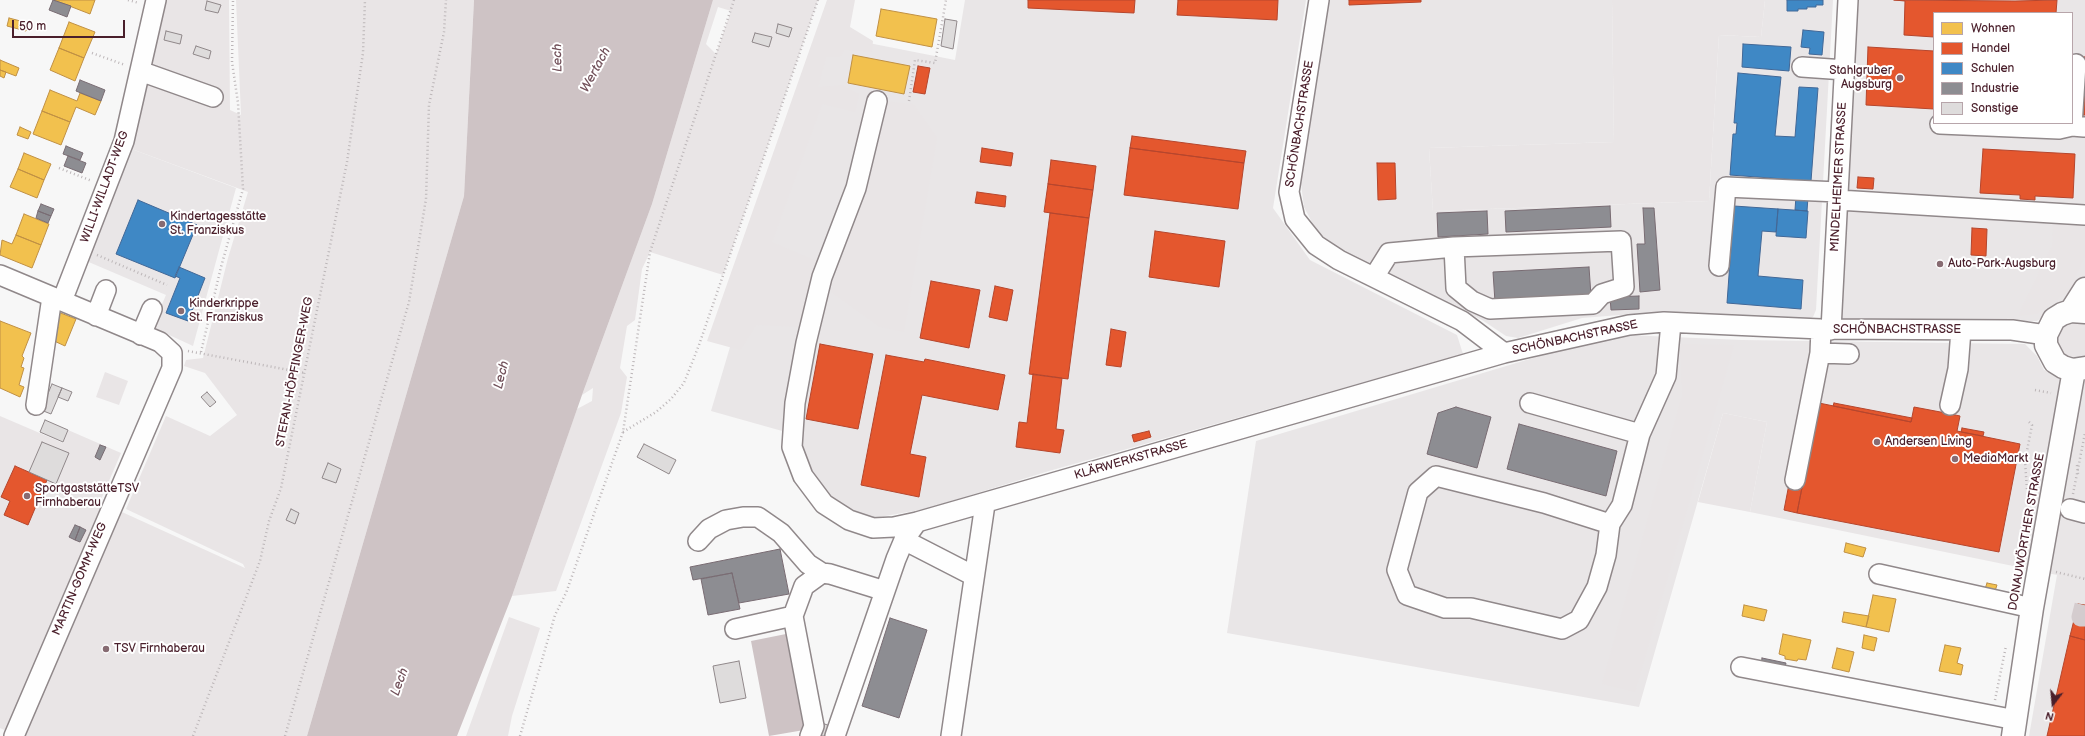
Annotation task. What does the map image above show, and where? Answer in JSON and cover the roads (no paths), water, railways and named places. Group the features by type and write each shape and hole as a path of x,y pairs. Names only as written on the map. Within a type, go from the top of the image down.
{"main road":[{"path":"2080,369 2063,367 2055,362 2046,345 2046,335 2054,319 2062,314 2078,311 2085,289"},
{"name":"DONAUWÖRTHER STRASSE","path":"2014,728 2032,608 2080,369"}],"street":[{"name":"WILLI-WILLADT-WEG","path":"36,405 57,299 82,249 124,141 156,0"},
{"name":"SCHÖNBACHSTRASSE","path":"1318,0 1288,192 1295,219 1316,245 1339,260 1462,321 1504,354 1629,325 1671,323 1826,330 2012,330 2046,335"},
{"name":"MINDELHEIMER STRASSE","path":"1795,480 1820,353 1826,330 1838,196 1848,0"},
{"path":"1940,124 2059,129 2079,127 2076,64"},
{"path":"1802,67 1845,70"},
{"path":"140,71 214,97"},
{"name":"KLÄRWERKSTRASSE","path":"877,101 856,188 822,277 806,343 796,396 792,447 803,476 820,499 824,504 849,520 873,528 894,527 917,522 985,504 1504,354"},
{"path":"1718,266 1726,186 2085,215"},
{"path":"1374,277 1389,253 1454,247 1621,241 1624,287 1602,294 1593,304 1490,309 1472,301 1456,288 1454,247"},
{"path":"0,275 142,335 152,309"},
{"path":"96,316 106,290"},
{"path":"1610,524 1544,503 1436,476 1418,492 1397,570 1407,595 1445,608 1470,608 1562,629 1578,620 1597,587 1606,555 1610,524 1622,505 1640,434 1666,376 1671,323"},
{"path":"1950,405 1958,369 1960,330"},
{"name":"MARTIN-GOMM-WEG","path":"14,736 172,368 172,353 160,342 142,335"},
{"path":"1820,353 1849,354"},
{"path":"1530,403 1640,434"},
{"path":"951,736 985,504"},
{"path":"698,541 709,529 726,520 743,517 758,517 781,533 808,564 822,573 830,574 885,591"},
{"path":"835,736 904,540 917,522"},
{"path":"904,540 974,576"},
{"path":"810,736 814,726 793,616 795,604 804,586 822,573"},
{"path":"1879,574 2032,608"},
{"path":"735,629 793,616"},
{"path":"1741,667 1992,715 2014,728"}],"water":[{"path":"474,0 713,0 652,204 582,395 512,596 457,736 307,736 464,196"},
{"path":"791,633 810,729 769,736 751,641"}],"tunnel":[{"path":"2084,605 2081,617 2085,617"}],"place":[{"name":"Stahlgruber Augsburg","path":"1900,78"},
{"name":"Kindertagesstätte St. Franziskus","path":"162,224"},
{"name":"Auto-Park-Augsburg","path":"1940,264"},
{"name":"Kinderkrippe St. Franziskus","path":"181,311"},
{"name":"Andersen Living","path":"1877,442"},
{"name":"MediaMarkt","path":"1955,459"},
{"name":"SportgaststätteTSV Firnhaberau","path":"27,496"},
{"name":"TSV Firnhaberau","path":"106,649"}],"water label":[{"name":"Lech","path":"558,58"},
{"name":"Wertach","path":"596,70"},
{"name":"Lech","path":"502,375"},
{"name":"Lech","path":"400,682"}]}
